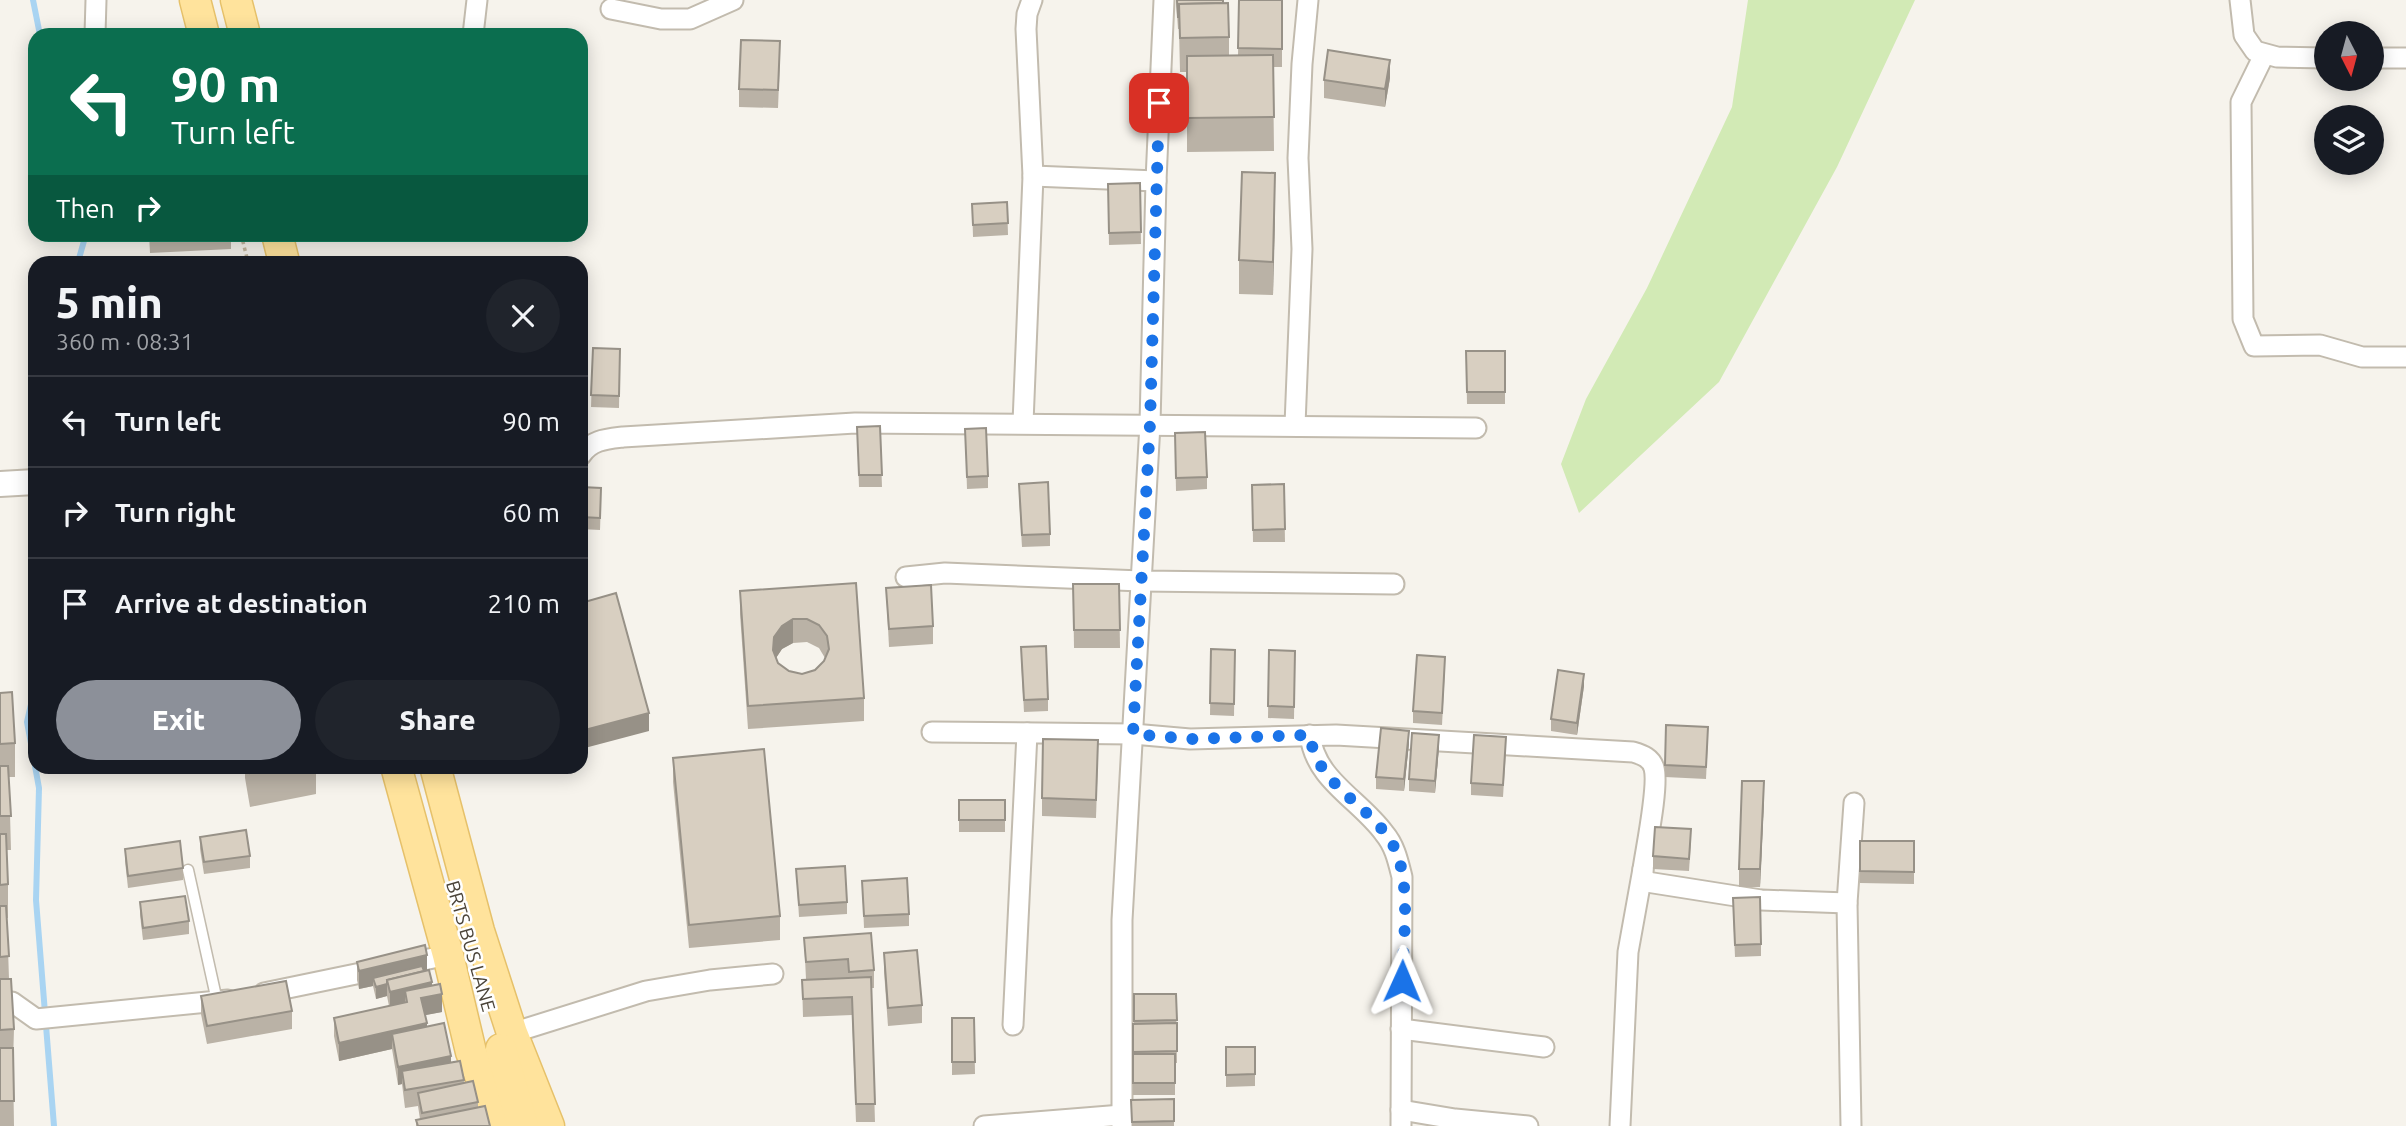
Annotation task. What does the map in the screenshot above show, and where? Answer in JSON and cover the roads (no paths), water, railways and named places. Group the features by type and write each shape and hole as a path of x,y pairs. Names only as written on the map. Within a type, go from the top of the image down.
{"main road":[{"path":"195,0 202,28"},
{"path":"216,0 223,28"},
{"path":"236,0 243,28"},
{"path":"398,774 448,955 471,1052 499,1126"},
{"name":"BRTS BUS LANE","path":"422,774 523,1126"},
{"path":"437,774 479,931 512,1033 549,1126"}],"street":[{"path":"95,28 96,0"},
{"path":"474,28 477,0"},
{"path":"611,9 661,19 690,19 733,0"},
{"path":"1023,423 1033,176 1026,29 1032,0"},
{"path":"984,1126 1122,1121 1122,920 1150,424 1164,0"},
{"path":"1295,425 1302,249 1298,158 1308,0"},
{"path":"2240,0 2244,34 2255,51 2264,55 2314,57"},
{"path":"2264,55 2241,102 2243,319 2254,346 2320,345 2362,357 2406,357"},
{"path":"2384,58 2406,58"},
{"path":"1033,176 1156,181"},
{"path":"588,446 623,437 855,423 1476,428"},
{"path":"0,484 28,482"},
{"path":"906,577 945,573 1141,581 1394,584"},
{"path":"932,732 1133,734 1190,739 1310,735 1450,740 1624,751 1644,755 1654,767 1655,777 1643,869 1628,952 1620,1126"},
{"path":"1013,1025 1027,733"},
{"path":"1310,735 1312,749 1321,767 1383,831 1396,851 1402,877 1404,911 1401,1118 1455,1119 1528,1126"},
{"path":"1851,1126 1847,903 1854,803"},
{"path":"1643,869 1645,879 1651,884 1761,900 1847,903"},
{"path":"0,1002 12,1002 44,1019 217,1001 448,955"},
{"path":"512,1033 646,991 710,980 773,974"},
{"path":"1401,1029 1544,1047"}],"lane":[{"path":"188,870 217,1001"}],"waterway":[{"path":"33,0 39,28"},
{"path":"80,256 84,242"},
{"path":"28,718 28,727"},
{"path":"36,774 39,788 36,900 54,1126"}]}
